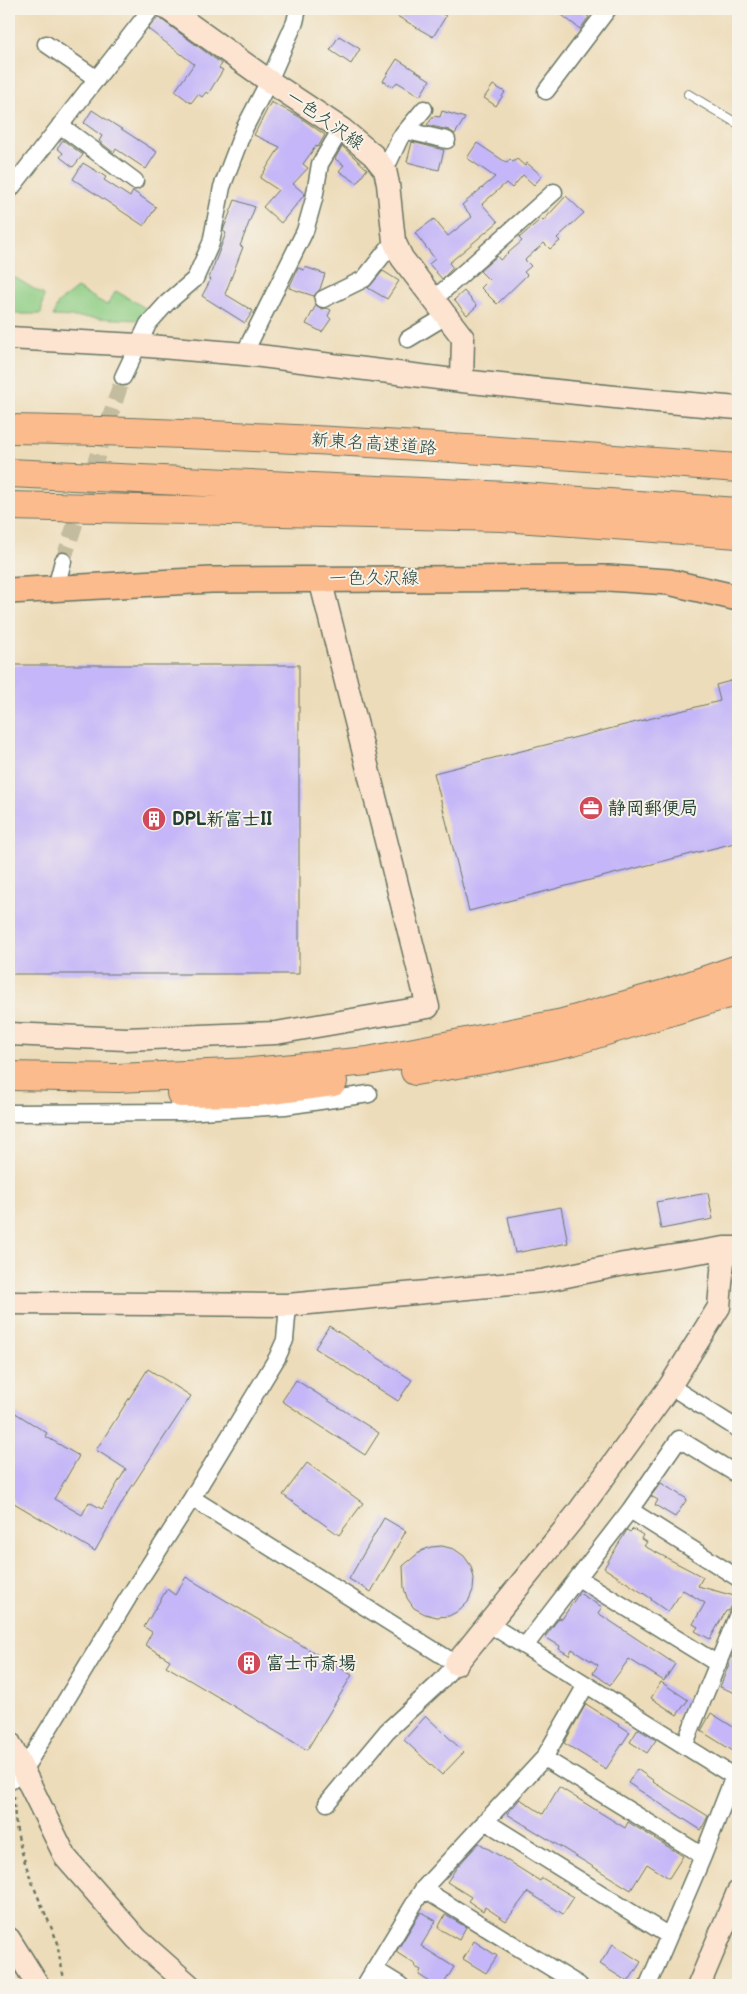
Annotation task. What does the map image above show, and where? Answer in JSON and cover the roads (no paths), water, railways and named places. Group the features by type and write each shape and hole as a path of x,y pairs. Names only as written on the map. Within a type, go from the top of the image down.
{"highway":[{"path":"9,414 86,418 307,440"},
{"name":"新東名高速道路","path":"9,429 115,431 307,440 738,468"},
{"path":"9,473 509,496 738,512"},
{"path":"9,506 502,518 738,534"},
{"path":"9,1076 118,1078 252,1072 368,1061 563,1023 668,993 738,970"},
{"path":"9,1095 256,1092 372,1078 482,1060 573,1041 738,991"}],"main road":[{"name":"一色久沢線","path":"9,591 211,580 608,578 669,582 738,598"}],"street":[{"path":"9,191 151,9"},
{"name":"一色久沢線","path":"168,9 269,81 341,129 373,155 385,170"},
{"path":"123,377 148,324 195,279 211,243 225,178 244,129 269,81 296,22 298,9"},
{"path":"546,91 608,9"},
{"path":"46,44 96,78"},
{"path":"424,108 400,138 385,170 394,241 402,258 463,338 462,381"},
{"path":"60,125 135,180"},
{"path":"244,354 305,231 314,199 320,164 341,129"},
{"path":"406,131 447,140"},
{"path":"408,339 554,192"},
{"path":"323,300 364,279 394,241"},
{"path":"9,338 137,345 244,354 462,381 738,408"},
{"path":"56,588 62,561"},
{"path":"9,1034 126,1039 276,1033 428,1007 320,579"},
{"path":"9,1113 183,1112 285,1106 369,1094"},
{"path":"9,1303 288,1305 542,1281 624,1264 731,1248 719,1306 670,1386 577,1514 456,1664 440,1682 387,1731 327,1803"},
{"path":"15,1783 277,1358 285,1340 288,1305"},
{"path":"670,1386 738,1428"},
{"path":"525,1646 630,1510 679,1439 738,1475"},
{"path":"192,1498 456,1664"},
{"path":"630,1510 738,1578"},
{"path":"578,1578 718,1664"},
{"path":"684,1746 738,1614"},
{"path":"489,1624 736,1778 648,1985"},
{"path":"364,1985 423,1888 544,1758 586,1685"},
{"path":"9,1742 15,1783 66,1858 137,1939 189,1985"},
{"path":"544,1758 703,1856"},
{"path":"485,1821 669,1936"},
{"path":"423,1888 579,1985"},
{"path":"699,1985 738,1892"},
{"path":"9,1939 38,1985"},
{"path":"374,1969 400,1985"}],"lane":[{"path":"688,94 738,124"}],"tunnel":[{"path":"63,561 123,377"}],"place":[{"name":"静岡郵便局","path":"591,808"},
{"name":"DPL新富士II","path":"154,819"},
{"name":"富士市斎場","path":"249,1663"}]}
